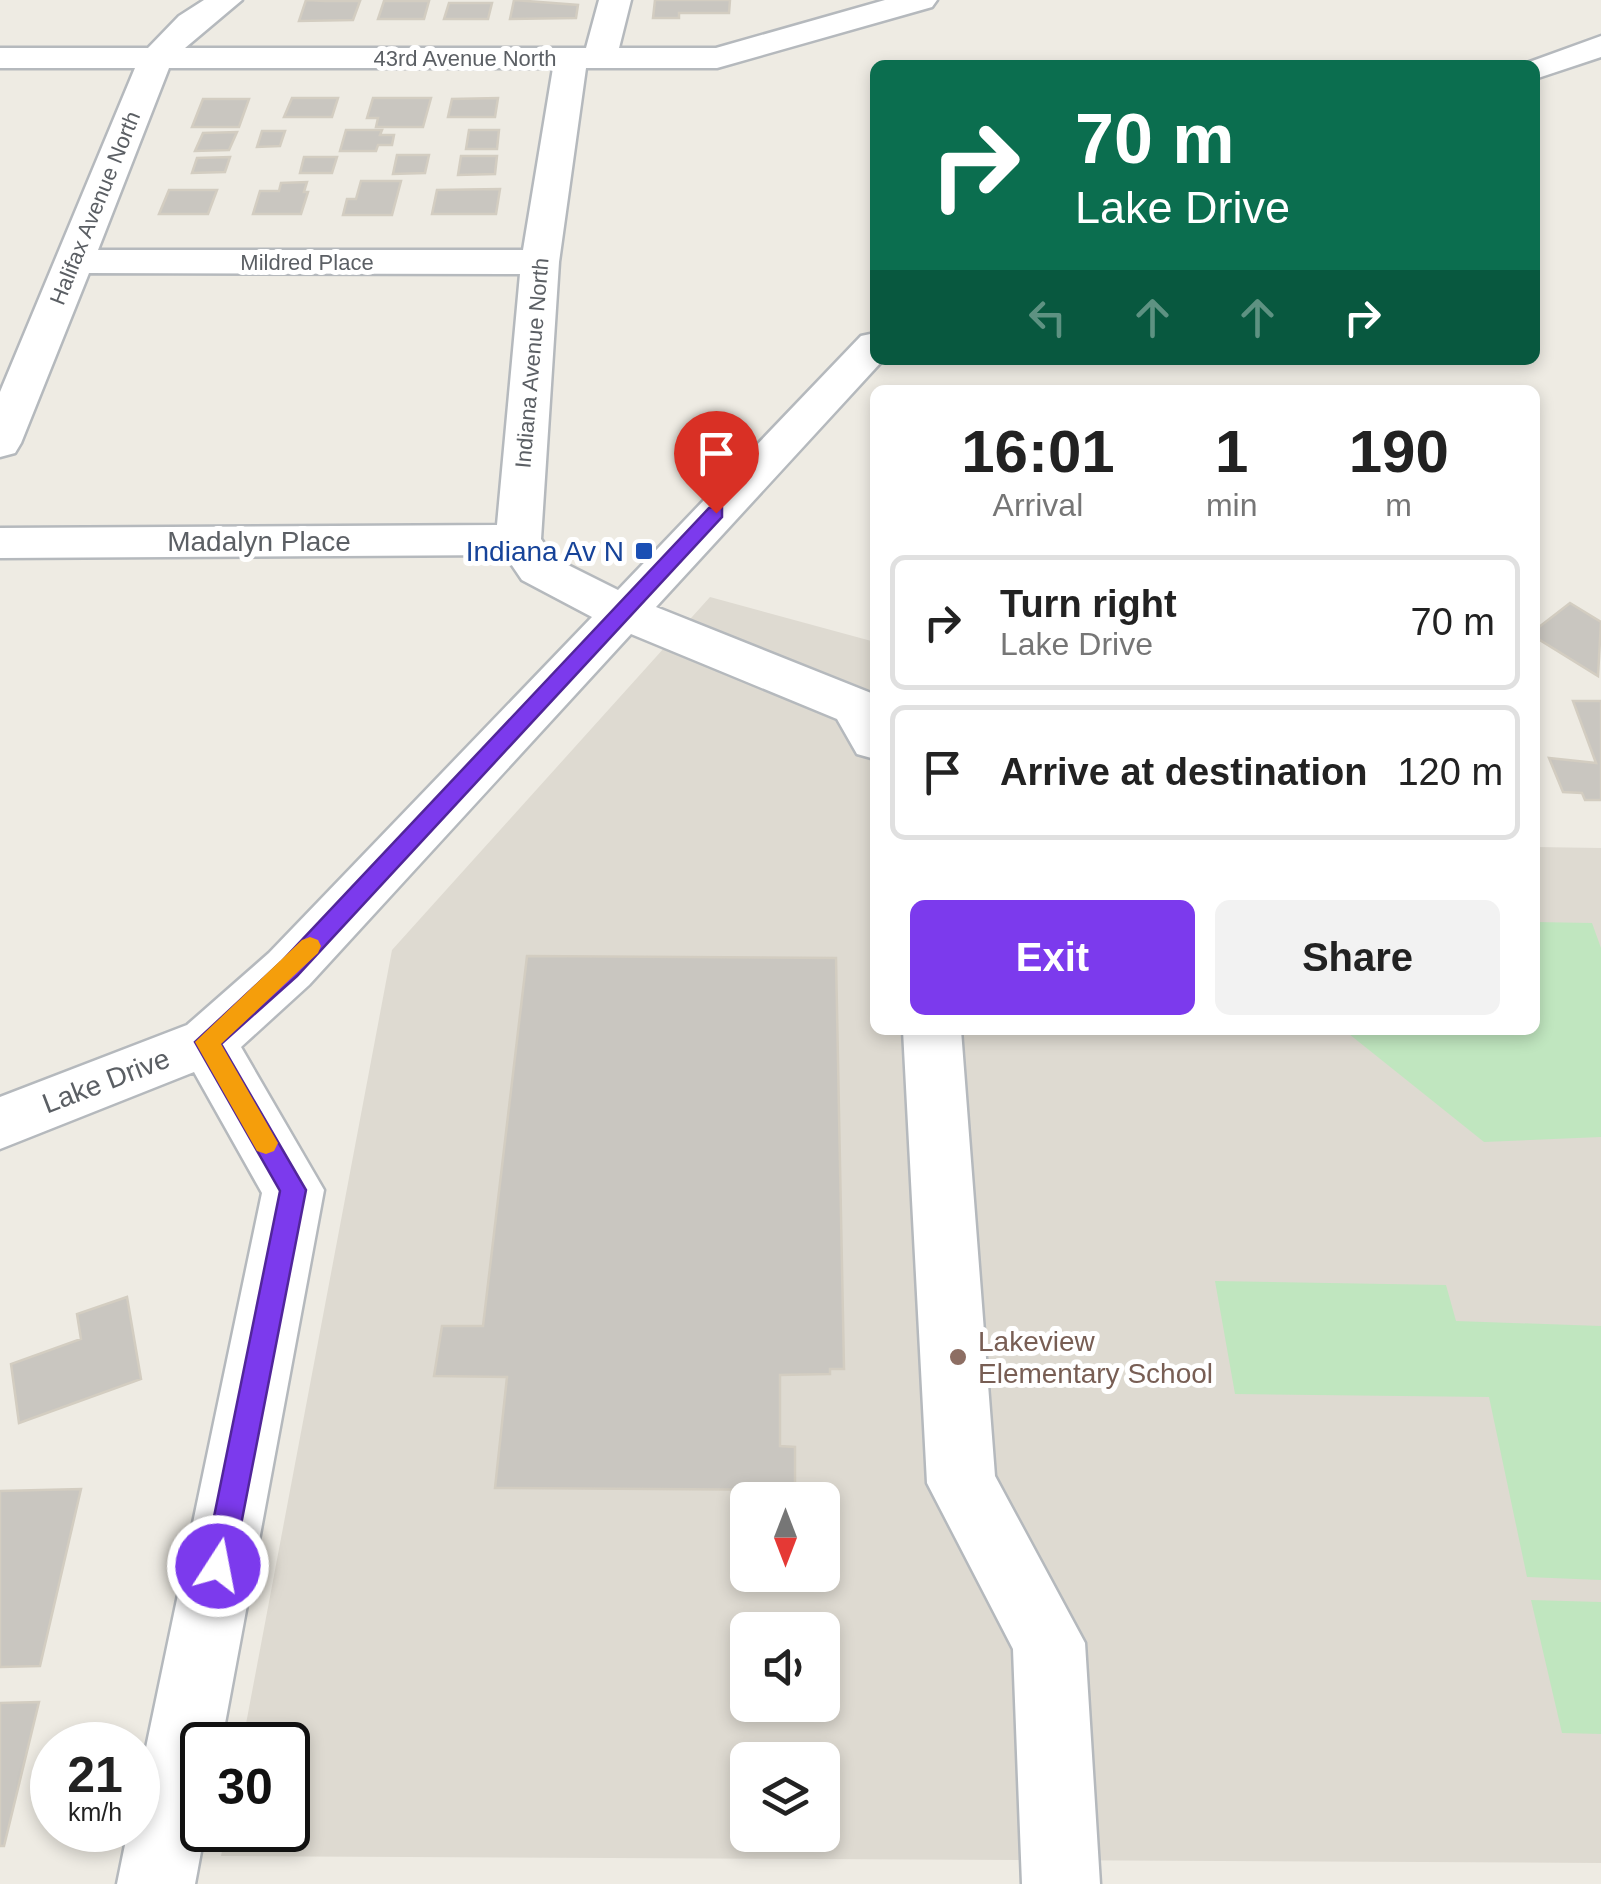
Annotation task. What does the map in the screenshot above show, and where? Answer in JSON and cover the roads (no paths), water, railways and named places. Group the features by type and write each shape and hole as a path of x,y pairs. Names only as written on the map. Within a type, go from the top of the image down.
{"street":[{"path":"156,58 181,22 189,0"},
{"name":"Halifax Avenue North","path":"0,443 156,58 191,23 226,0"},
{"name":"Indiana Avenue North","path":"518,540 540,262 585,58 615,0"},
{"name":"43rd Avenue North","path":"0,58 718,58 921,0"},
{"path":"1540,67 1601,46"},
{"name":"Mildred Place","path":"74,262 540,262"},
{"name":"Lake Drive","path":"0,1123 207,1042 289,969 870,349"},
{"path":"518,540 538,569 622,612 854,706 870,733"},
{"name":"Madalyn Place","path":"0,543 518,540"},
{"path":"932,1035 961,1482 1049,1643 1062,1884"},
{"path":"156,1884 293,1190 207,1042"}],"place":[{"name":"Indiana Av N","path":"644,551"},
{"name":"Lakeview Elementary School","path":"958,1357"}]}
